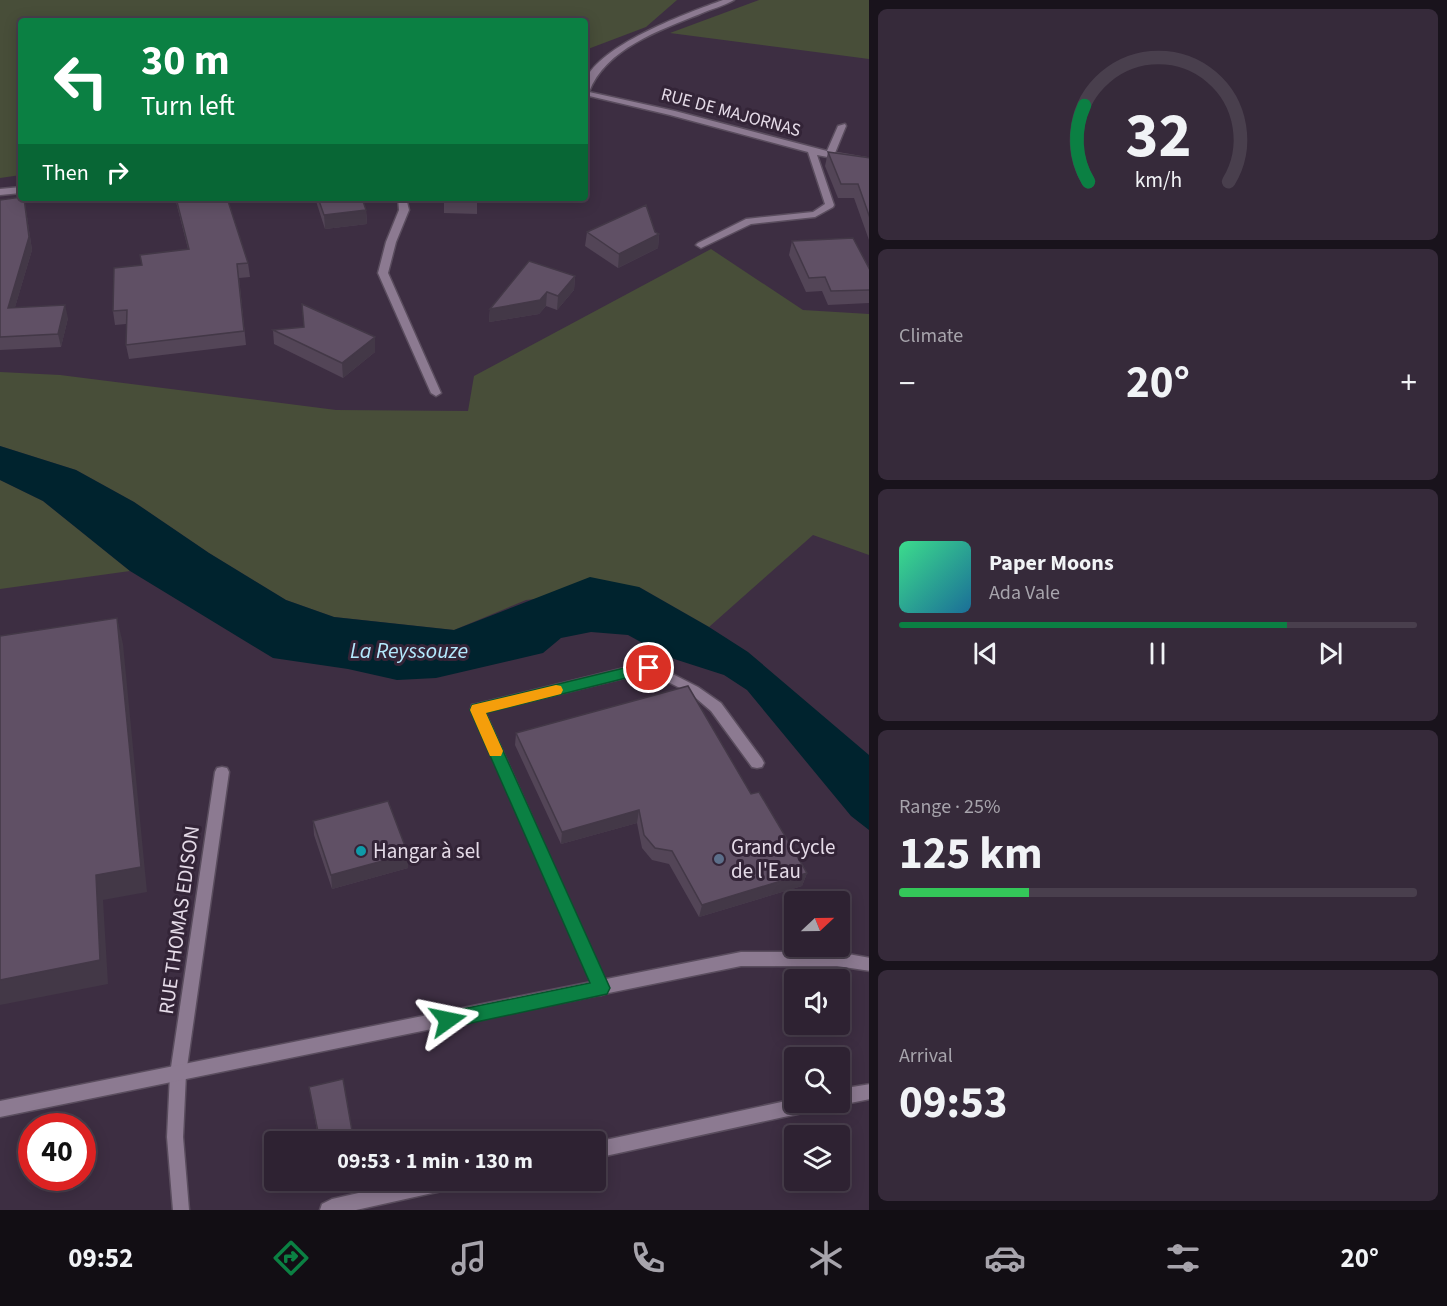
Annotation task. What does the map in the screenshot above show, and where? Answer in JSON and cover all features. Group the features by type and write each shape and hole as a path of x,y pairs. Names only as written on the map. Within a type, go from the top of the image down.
{"street":[{"path":"588,86 593,74 609,57 664,26 730,0"},
{"name":"RUE DE MAJORNAS","path":"588,94 672,113 830,155 869,162"},
{"path":"830,155 842,126"},
{"path":"701,245 749,221 815,214 830,205 811,150"},
{"path":"0,192 18,189"},
{"path":"402,201 404,210 390,242 382,273 436,393"},
{"path":"601,988 477,710 649,668 694,690 716,708 757,763"},
{"name":"RUE THOMAS EDISON","path":"181,1210 175,1137 178,1074 222,772"},
{"path":"0,1109 741,959 837,959 869,965"},
{"path":"850,1095 869,1091"},
{"path":"606,1148 784,1109"},
{"path":"328,1210 332,1207 405,1191"}],"green space":[{"path":"0,0 677,0 646,27 588,49 588,18 18,18 18,175 0,178"},
{"path":"759,0 869,0 869,59 670,33"},
{"path":"711,249 803,310 869,314 869,555 813,535 709,627 639,587 526,600 454,630 334,617 286,600 209,553 134,502 76,470 0,446 0,372 60,375 336,410 468,411 474,376"},
{"path":"0,480 43,501 130,571 0,589"}],"water":[{"name":"La Reyssouze","path":"0,446 76,470 134,502 209,553 286,600 334,617 454,630 590,577 639,587 748,652 869,755 869,830 851,816 747,690 724,675 668,657 628,635 591,632 561,638 543,653 436,678 397,680 348,669 273,658 130,571 43,501 0,480"}],"building":[{"path":"828,152 869,158 869,215 858,184 841,184"},
{"path":"18,197 18,201 24,201 29,237 8,308 65,305 58,334 0,337 0,200"},
{"path":"177,201 228,201 248,263 237,264 244,331 126,345 127,310 113,311 114,268 142,265 140,255 189,249"},
{"path":"319,201 363,201 366,210 324,215"},
{"path":"646,205 655,232 659,234 619,254 587,232"},
{"path":"853,238 869,268 869,290 831,291 825,277 809,278 792,241"},
{"path":"529,261 575,276 558,296 547,292 540,300 490,309"},
{"path":"302,304 375,337 342,363 273,330 304,327"},
{"path":"117,618 141,867 96,875 100,960 0,980 0,636"},
{"path":"688,686 751,794 759,792 807,873 702,905 672,851 655,848 644,835 639,810 562,832 516,733"},
{"name":"Hangar à sel","path":"388,801 408,854 331,875 313,821"},
{"path":"343,1079 352,1131 318,1131 309,1087"}],"slow traffic":[{"path":"496,751 477,710 556,690"}],"place":[{"name":"Hangar à sel","path":"361,851"},
{"name":"Grand Cycle de l'Eau","path":"719,859"}],"route":[{"path":"448,1020 601,988 477,710 649,668"}]}
